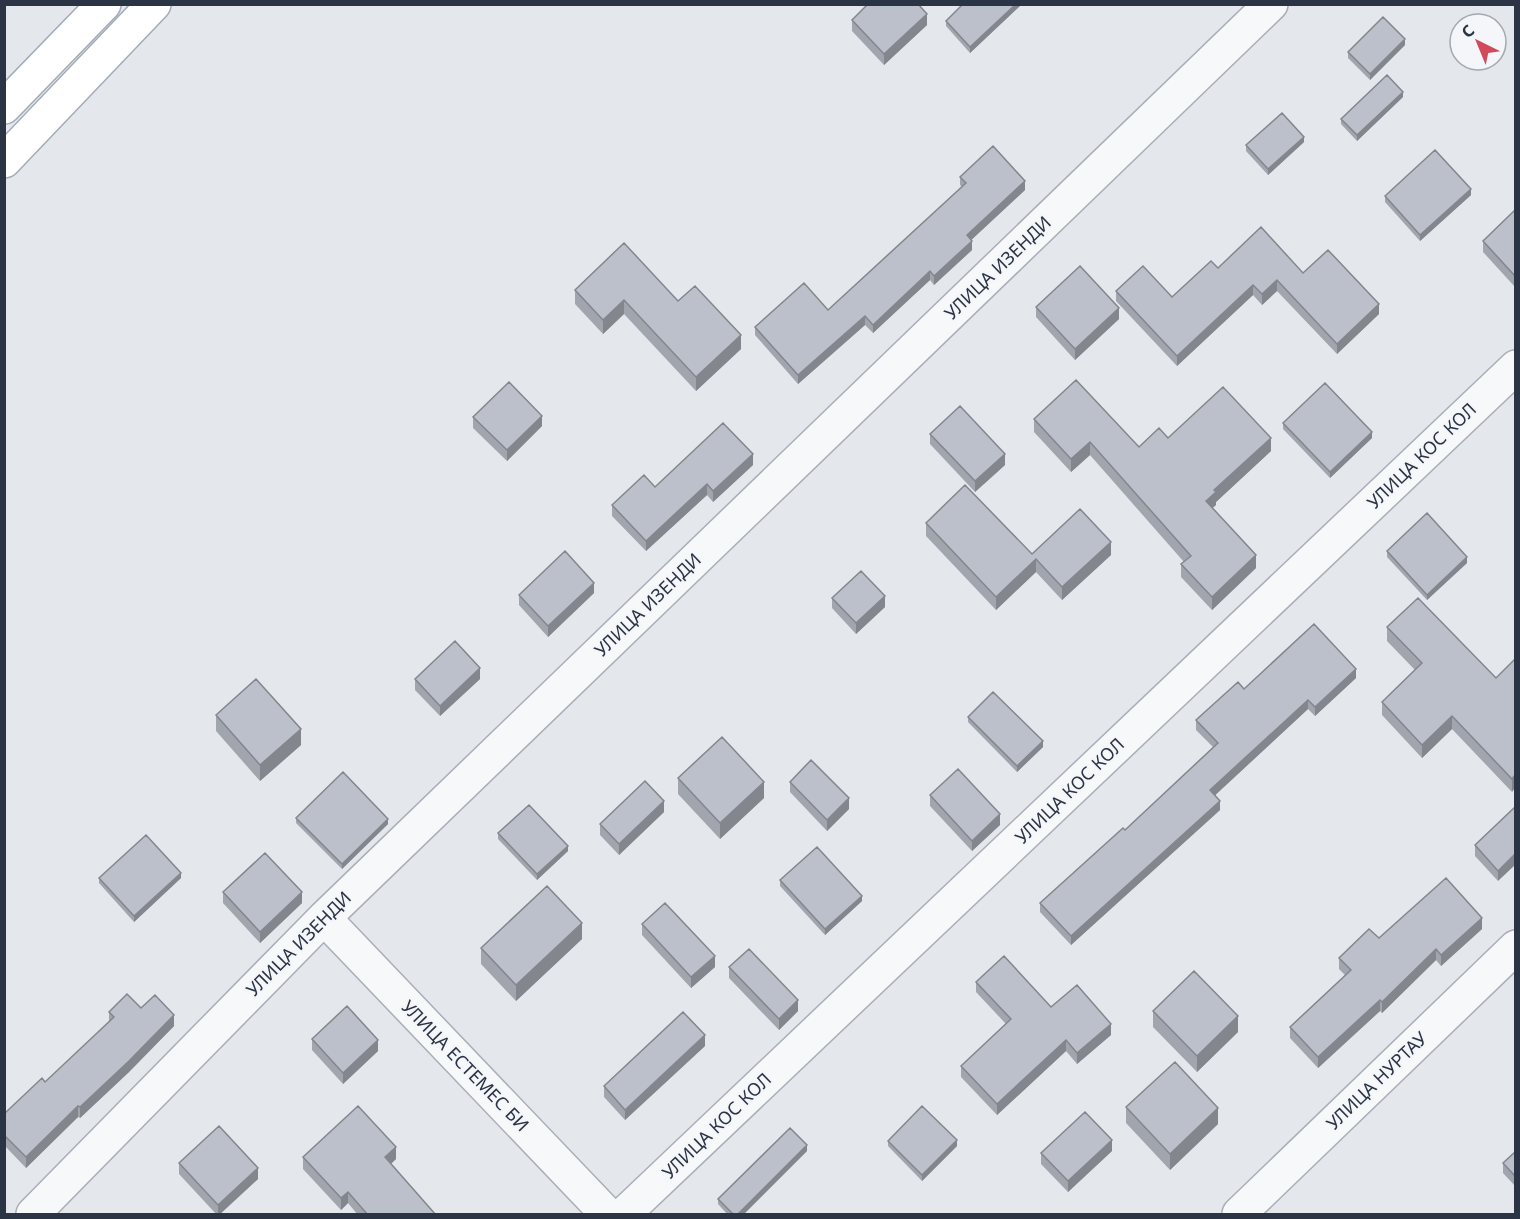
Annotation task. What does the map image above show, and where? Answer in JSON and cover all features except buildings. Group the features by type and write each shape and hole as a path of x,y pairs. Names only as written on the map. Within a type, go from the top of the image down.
{"main road":[{"path":"4,107 104,4"},
{"path":"4,161 154,4"}],"street":[{"name":"УЛИЦА ИЗЕНДИ","path":"33,1215 324,918 1271,4"},
{"name":"УЛИЦА КОС КОЛ","path":"624,1215 1515,367"},
{"name":"УЛИЦА ЕСТЕМЕС БИ","path":"324,918 607,1215"},
{"name":"УЛИЦА НУРТАУ","path":"1239,1215 1515,947"}]}
